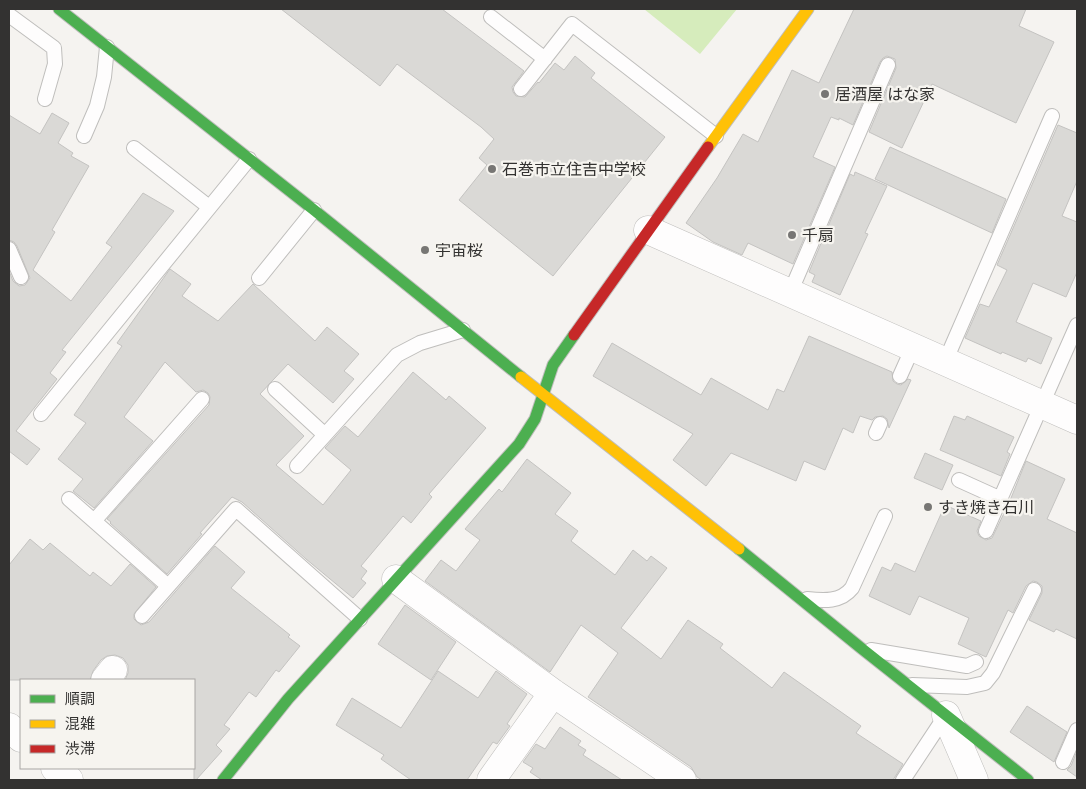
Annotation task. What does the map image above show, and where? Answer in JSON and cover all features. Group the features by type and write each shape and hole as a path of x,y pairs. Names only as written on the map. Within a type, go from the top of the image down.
{"street":[{"path":"59,9 703,519 907,685 1028,780"},
{"path":"223,780 288,699 519,444 535,419 553,365 808,9"},
{"path":"648,230 1077,420"},
{"path":"396,580 553,693 682,780"},
{"path":"491,780 553,693"},
{"path":"946,715 974,780"},
{"path":"9,727 20,737"},
{"path":"56,769 69,780"}],"lane":[{"path":"9,11 9,16 54,48 55,64 45,99"},
{"path":"490,17 545,59"},
{"path":"521,89 572,24 716,136"},
{"path":"84,136 100,97 107,47"},
{"path":"790,294 888,65"},
{"path":"945,362 1052,116"},
{"path":"134,148 209,207"},
{"path":"41,414 249,158"},
{"path":"259,278 314,210"},
{"path":"9,249 21,278"},
{"path":"986,531 1077,325"},
{"path":"297,466 397,355 420,343 463,330"},
{"path":"900,376 912,347"},
{"path":"275,389 325,435"},
{"path":"94,521 202,399"},
{"path":"959,480 1000,499"},
{"path":"68,499 168,586"},
{"path":"142,616 236,510 360,619"},
{"path":"802,599 826,602 846,595 852,588 885,516"},
{"path":"907,685 967,687 985,683 993,673 1034,590"},
{"path":"861,648 967,666 976,662"},
{"path":"903,780 946,715"},
{"path":"1063,762 1077,730"}],"green space":[{"path":"644,9 737,9 700,54"}],"building":[{"path":"281,9 442,9 524,71 512,87 516,96 525,97 555,63 564,70 575,56 595,73 591,78 665,137 553,276 459,200 487,165 479,158 494,139 481,127 397,64 380,86"},
{"path":"854,9 1026,9 1019,26 1054,42 1016,123 932,84 902,148 869,132 896,68 895,59 887,56 883,58 853,125 839,118 839,120 831,117 813,157 835,167 793,264 748,243 742,255 713,242 686,223 717,178 743,134 758,142 792,70 819,83"},
{"path":"52,113 69,123 58,143 73,153 71,156 89,166 52,230 55,232 33,270 71,301 112,247 106,243 143,193 174,211 62,350 66,352 50,373 57,379 16,431 40,449 27,465 9,451 9,271 13,281 19,286 25,285 30,278 17,246 9,240 9,115 40,134"},
{"path":"1058,125 1077,133 1077,181 1062,216 1077,222 1077,272 1066,297 1033,283 1016,322 1052,338 1041,364 1028,358 1026,362 1002,352 1001,354 965,338 980,304 989,307 1007,270 997,265"},
{"path":"890,147 1006,199 992,233 875,179"},
{"path":"855,172 887,186 865,233 868,234 840,295 812,282 815,275 809,272 850,174 854,176"},
{"path":"170,269 191,284 182,296 218,321 253,284 315,341 327,327 359,354 344,371 354,379 333,403 288,364 260,394 304,436 276,465 323,505 351,470 325,448 345,426 358,437 413,372 446,400 449,396 486,428 429,494 432,497 411,523 403,516 361,566 367,571 361,579 366,583 353,598 242,502 232,497 167,574 110,523 107,519 209,405 210,397 208,393 203,390 196,392 165,362 124,417 153,441 94,508 73,491 83,479 58,459 86,423 74,415 122,346 117,343"},
{"path":"809,336 892,372 893,381 897,384 901,385 908,379 911,380 889,428 887,419 883,416 875,417 872,420 860,416 853,433 843,428 825,470 804,461 796,481 731,453 706,486 673,460 693,434 593,376 612,343 701,395 711,378 768,410 777,389 784,392"},
{"path":"954,416 965,420 967,416 1014,437 1007,452 1010,454 1001,476 940,450"},
{"path":"925,453 953,465 942,490 914,478"},
{"path":"527,459 571,493 555,514 578,531 571,541 615,575 633,550 647,561 651,556 667,568 621,628 661,659 688,620 723,644 720,648 772,688 784,672 861,726 856,733 903,764 893,780 702,780 697,777 691,767 588,697 618,653 581,625 550,672 425,581 441,560 456,571 480,540 465,529 499,489 502,492"},
{"path":"1026,461 1065,479 1047,519 1077,533 1077,639 1056,629 1054,632 1029,620 1042,593 1042,586 1033,581 1026,586 1013,613 1008,610 986,657 958,644 969,618 919,596 910,615 869,596 882,567 891,571 895,563 915,572 945,505 981,521 977,531 979,536 986,540 992,538"},
{"path":"30,539 43,550 50,543 90,576 93,572 111,586 130,564 156,587 134,614 134,619 141,625 149,622 215,546 245,572 231,588 290,635 288,637 300,646 279,672 276,670 256,697 249,692 224,725 230,729 216,745 222,751 194,780 195,679 125,679 128,665 123,658 115,655 107,656 101,660 93,671 90,679 9,680 9,565"},
{"path":"405,605 456,642 431,680 378,644"},
{"path":"438,671 478,698 496,671 527,694 507,724 510,726 497,744 493,742 467,780 411,780 381,759 384,755 336,725 352,698 401,728"},
{"path":"1027,706 1067,732 1054,762 1010,732"},
{"path":"560,727 581,741 578,745 586,750 583,755 622,780 542,780 530,772 533,768 523,762 536,744 545,749"},
{"path":"1077,751 1077,777 1067,770 1071,766"}],"traffic: fast":[{"path":"59,9 314,210 521,377"},
{"path":"223,780 288,699 519,444 535,419 553,365 574,335"},
{"path":"739,549 1028,780"}],"traffic: slow":[{"path":"708,147 808,9"},
{"path":"521,377 739,549"}],"traffic: jam":[{"path":"574,335 708,147"}],"place":[{"name":"居酒屋 はな家","path":"825,94"},
{"name":"石巻市立住吉中学校","path":"492,169"},
{"name":"千扇","path":"792,235"},
{"name":"宇宙桜","path":"425,250"},
{"name":"すき焼き石川","path":"928,507"}]}
